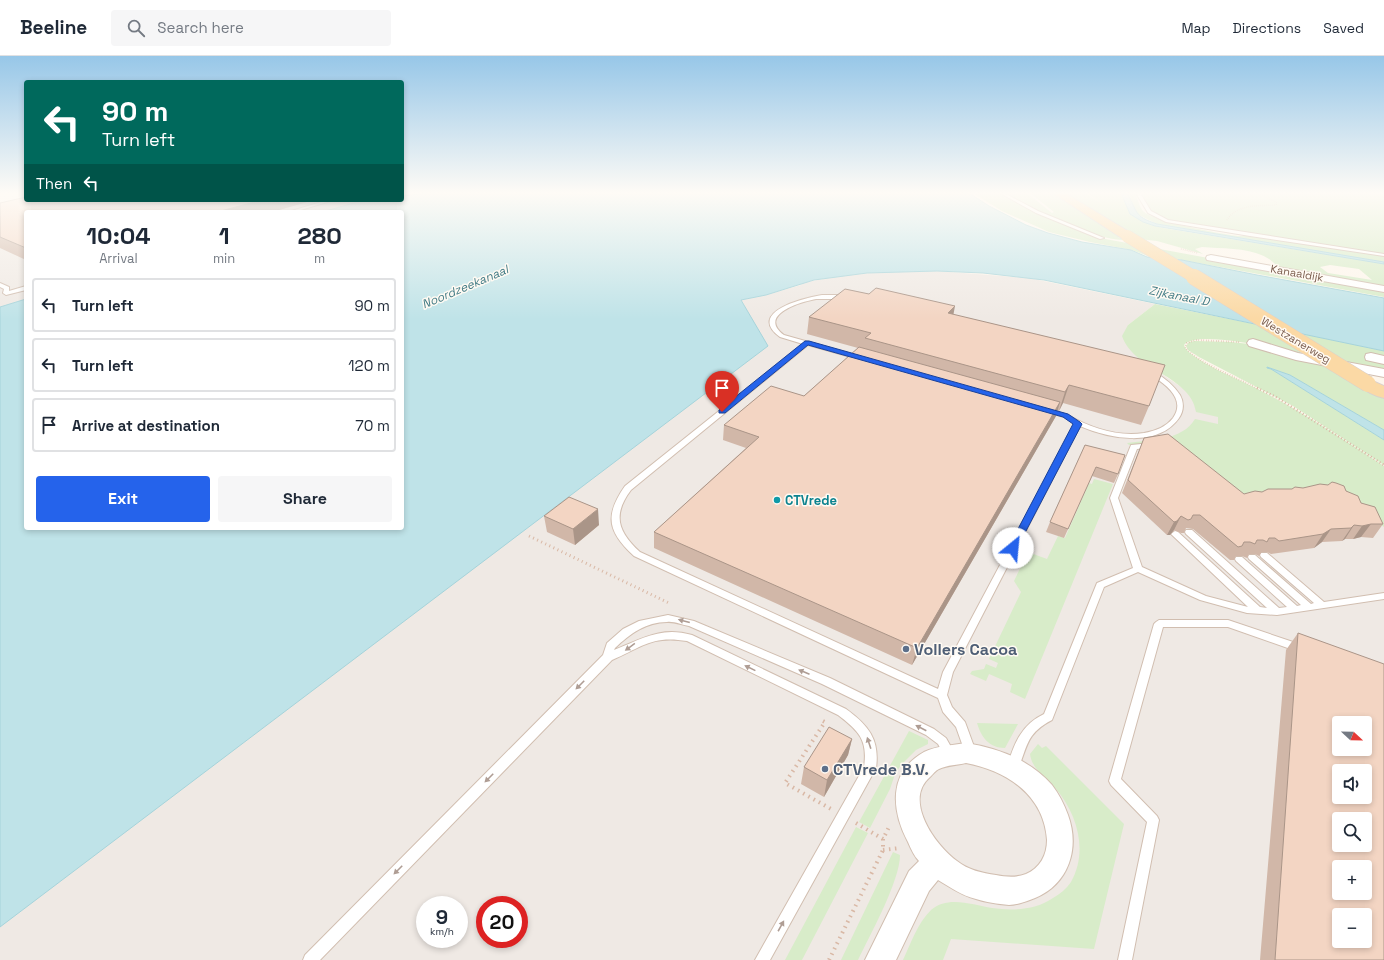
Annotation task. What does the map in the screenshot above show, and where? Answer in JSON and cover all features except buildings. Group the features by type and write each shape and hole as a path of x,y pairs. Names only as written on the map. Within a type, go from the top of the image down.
{"main road":[{"name":"Westzanerweg","path":"1126,235 1384,393"}],"street":[{"name":"Kanaaldijk","path":"1210,258 1384,289"},
{"path":"1253,344 1296,356 1384,373"},
{"path":"1371,357 1384,360"},
{"path":"960,754 994,759 1012,768 1029,780 1043,795 1057,821 1060,830 1060,848 1056,864 1038,883 1021,889 1001,891 968,883 953,875 936,861 924,848 913,830 908,812 907,795 912,780 921,768 933,759 960,754"},
{"path":"880,960 919,881 936,861"}],"lane":[{"path":"1095,235 1102,238"},
{"path":"1251,235 1384,255"},
{"path":"0,285 7,288 6,293"},
{"path":"0,295 24,288"},
{"path":"840,296 866,299 1122,360 1144,368 1162,379 1175,393 1179,400 1179,413 1170,426 1151,433 1120,435 1097,431 1078,424 1066,416 782,336 772,325 772,318 775,314 799,302 818,298 840,296"},
{"path":"807,343 628,488 621,496 614,515 618,533 629,547 637,554 942,696"},
{"path":"960,754 961,725 947,710 942,696 948,672 1078,424"},
{"path":"1138,569 1114,498 1134,447 1156,445"},
{"path":"1189,532 1277,612"},
{"path":"1175,534 1258,611"},
{"path":"1264,555 1322,605"},
{"path":"1252,557 1309,607"},
{"path":"1239,559 1295,609"},
{"path":"1012,768 1016,754 1030,730 1037,723 1048,717 1100,585 1138,569 1203,598 1237,608 1277,612 1384,596"},
{"path":"608,657 610,646 626,632 642,623 668,618 691,623 826,681 930,732 960,754"},
{"path":"1125,960 1153,820 1115,781 1159,624 1228,623 1310,652"},
{"path":"310,960 608,657 624,652 634,644 645,639 658,636 679,636 689,638 842,712 858,723 866,733 870,744 872,756 870,768 762,960"}],"path":[{"path":"1253,344 1196,340 1187,343 1185,347 1192,354 1214,367 1276,397 1384,465"},
{"path":"529,536 672,605"},
{"path":"818,718 825,722 785,783 883,839"},
{"path":"829,960 883,850"}],"shaded area":[{"path":"0,235 24,235 24,300 0,307"},
{"path":"937,271 1029,278 1155,304 1128,325 1140,359 1384,525 1384,960 0,960 0,776 399,530 404,530 404,527 740,300 766,295 801,285 801,283 840,276 881,272"}],"green space":[{"path":"1062,235 1093,235 1100,238 1284,272 1286,275 1384,290 1384,297 1182,260 1148,256 1132,250"},
{"path":"1099,235 1118,235 1118,237 1126,240 1113,239"},
{"path":"1133,235 1207,235 1384,264 1384,288 1281,268 1262,255 1245,250 1202,247 1195,249 1203,254 1157,241 1139,239","holes":["1330,265 1359,269 1372,280 1328,273 1320,267"]},
{"path":"1224,235 1248,236 1384,256 1384,262"},
{"path":"1262,235 1384,235 1384,254"},
{"path":"1155,304 1264,326 1314,357 1225,340 1192,340 1184,345 1186,349 1199,360 1277,399 1331,431 1384,466 1384,527 1336,494 1235,505 1157,442 1129,445 1127,443 1155,440 1182,432 1195,419 1218,424 1218,417 1196,412 1192,400 1184,390 1128,348 1122,336 1128,325"},
{"path":"1289,331 1384,351 1384,371 1341,362"},
{"path":"1189,342 1249,344 1317,361 1384,399 1384,430 1290,375 1267,367 1384,440 1384,465 1293,406 1188,350 1186,346"},
{"path":"1094,479 1113,484 1025,699 1010,692 1012,684 989,674 986,681 970,674 972,671 984,669 986,664 996,668 998,663 989,659 1021,592 1014,581 1028,552 1047,559 1058,536 1065,538 1089,483 1092,484"},
{"path":"977,723 1018,724 1005,748 999,748 986,741"},
{"path":"909,731 928,740 928,744 916,750 901,765 895,774 890,789 870,828 859,822"},
{"path":"1038,744 1042,748 1046,746 1124,824 1094,949 951,939 943,960 903,960 922,921 931,910 938,905 961,902 1000,909 1024,909 1046,902 1060,893 1071,882 1079,858 1080,846 1078,834 1075,822 1064,799 1037,769 1031,760 1030,754"},
{"path":"856,827 868,833 802,960 785,960"},
{"path":"893,852 900,855 899,866 890,893 877,923 858,960 841,960"}],"water":[{"path":"404,235 1056,235 1082,242 1131,250 1147,257 1182,260 1384,298 1384,351 1044,280 983,273 937,271 867,273 814,280 766,295 741,300 768,346 0,927 0,307 24,300 24,530 404,530"},
{"path":"1210,235 1224,235 1384,262 1384,264"},
{"path":"1267,367 1290,375 1384,430 1384,440 1271,369 1267,368"}],"place":[{"name":"CTVrede","path":"777,500"},
{"name":"Vollers Cacoa","path":"906,649"},
{"name":"CTVrede B.V.","path":"825,769"}],"route":[{"path":"722,412 807,343 1066,416 1078,424 1013,548"}],"water label":[{"name":"Noordzeekanaal","path":"465,287"},
{"name":"Zijkanaal D","path":"1179,296"}]}
